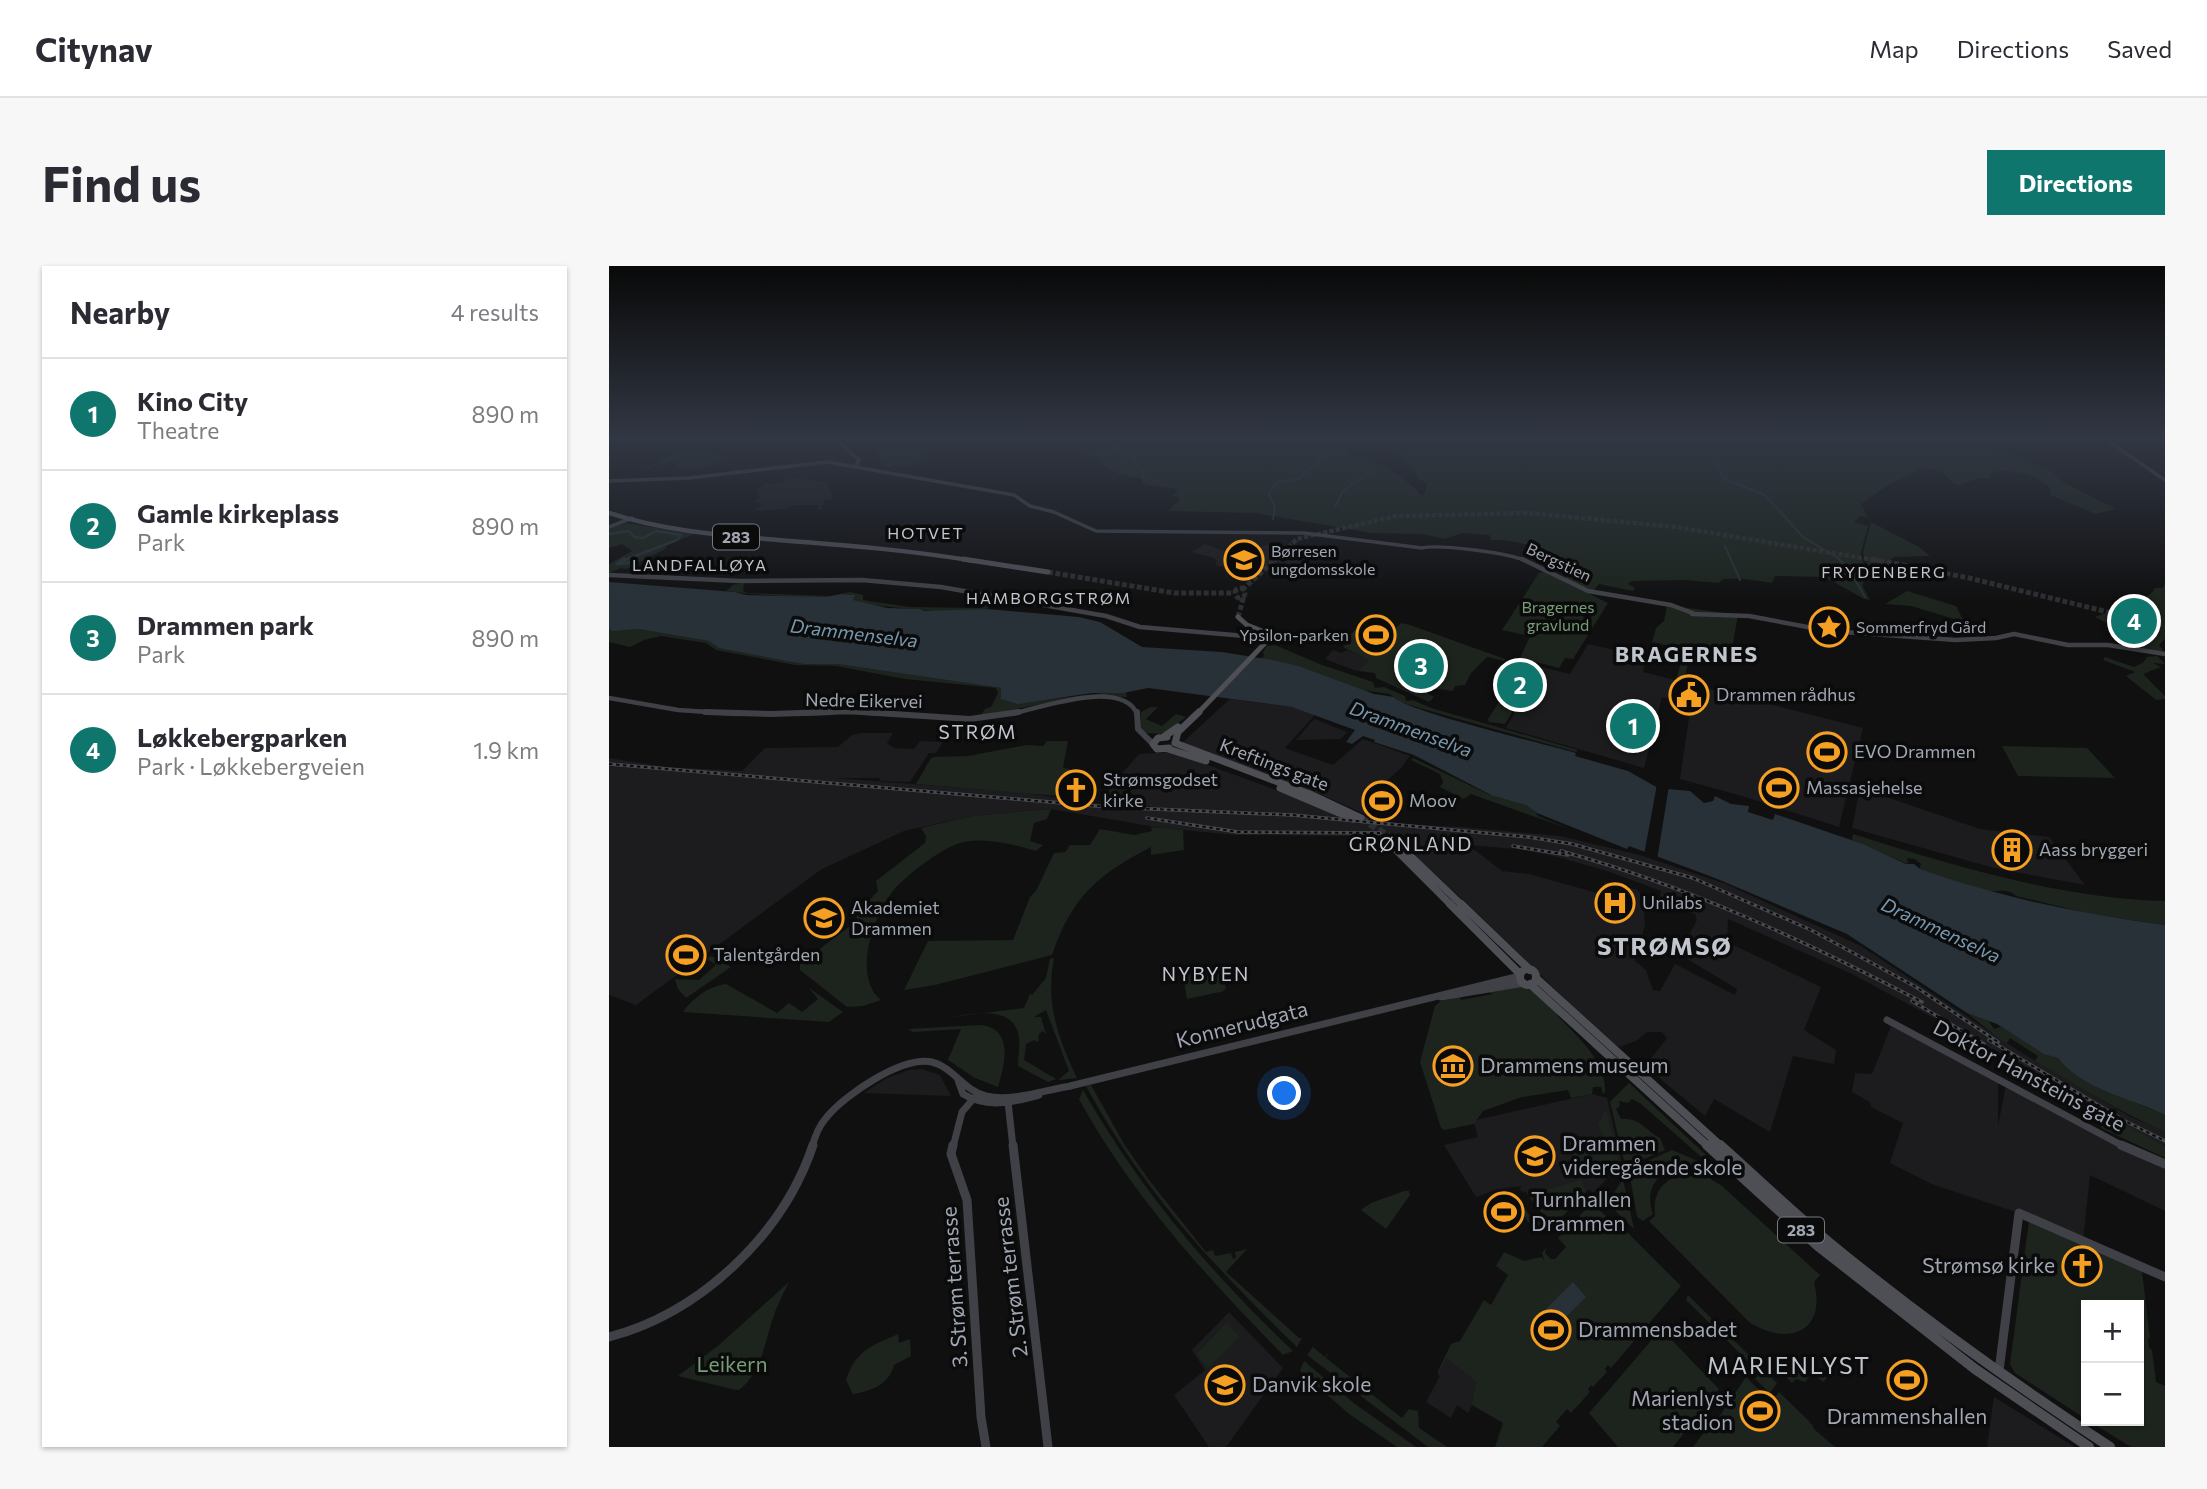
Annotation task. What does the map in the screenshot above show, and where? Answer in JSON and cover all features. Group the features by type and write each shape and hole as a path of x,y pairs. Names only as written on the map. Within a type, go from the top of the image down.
{"main road":[{"name":"Bergstien","path":"996,492 1014,495 1030,506 1054,512 1096,531 1304,533 1422,548 1435,545 1475,552 1513,554 1588,591 1693,614 1744,615 1829,631 1973,640 2014,634 2068,645 2108,645 2165,654"},
{"name":"283","path":"609,512 617,517 711,534 919,552 1048,572"},
{"name":"283","path":"609,512 628,519"},
{"path":"612,526 619,521 617,517"},
{"path":"612,526 628,519"},
{"path":"609,575 740,582 862,580 941,587 1103,615 1140,627 1259,636 1275,634 1274,639 1267,641 1252,655 1211,699 1159,739"},
{"path":"1237,617 1267,641"},
{"path":"1252,655 1259,636"},
{"name":"Nedre Eikervei","path":"609,698 670,709 728,714 854,712 975,719 1079,699 1118,699 1137,709 1138,729 1143,735 1159,739"},
{"path":"1168,749 1191,717"},
{"name":"Kreftings gate","path":"1159,739 1174,741 1312,795 1357,818 1168,749 1157,749 1159,739"},
{"name":"283","path":"1390,840 1527,978 1818,1246 1970,1365 2089,1447"},
{"name":"283","path":"1527,978 1829,1243 1998,1373 2110,1447"},
{"name":"Konnerudgata","path":"975,1097 989,1104 1008,1102 1422,998 1448,997 1527,978"},
{"name":"Doktor Hansteins gate","path":"1887,1020 2165,1166"},
{"path":"609,1337 638,1329 678,1308 736,1261 771,1222 794,1190 809,1160 820,1125 844,1101 891,1072 916,1062 943,1065 958,1080 963,1094 975,1097"},
{"name":"Konnerudgata","path":"975,1097 1071,1086"},
{"name":"3. Strøm terrasse","path":"975,1097 957,1125 951,1154 967,1200 981,1417 986,1447"},
{"name":"2. Strøm terrasse","path":"1008,1102 1048,1447"},
{"path":"1998,1373 2019,1213 2165,1277"}],"shaded area":[{"path":"831,492 833,499 824,500 821,510 817,509 820,505 796,505 783,509 754,511 763,504 754,502 760,497 757,494"},
{"name":"Børresen ungdomsskole","path":"1205,544 1229,553 1270,544 1286,545 1280,552 1309,556 1299,569 1271,561 1259,574 1215,565 1217,561 1214,558 1192,552"},
{"path":"1588,644 1647,657 1643,672 1863,728 1839,827 1680,779 1691,704 1662,697 1644,768 1506,728 1541,667 1570,674"},
{"path":"1333,650 1341,653 1347,650 1370,660 1359,671 1354,670 1325,659"},
{"path":"1230,699 1292,707 1312,713 1314,716 1285,748 1333,765 1363,739 1410,756 1400,769 1378,788 1394,797 1367,815 1313,791 1182,743"},
{"path":"1314,719 1347,732 1341,739 1296,740"},
{"path":"893,733 887,743 894,748 914,749 920,741 943,742 936,753 929,753 910,782 879,781 880,778 834,778 1019,792 1101,804 1160,808 1105,800 1106,792 1139,754 1172,752 1290,795 1337,816 1391,824 1560,836 1640,855 1726,884 1861,946 2022,1053 2129,1116 2165,1132 2165,1146 2105,1114 2104,1118 1956,1030 1852,974 1728,919 1727,942 1821,987 1804,1030 1836,1050 1834,1064 1793,1056 1770,1132 1714,1099 1705,1116 1645,1066 1667,1038 1662,1032 1647,1032 1636,1041 1619,1047 1607,1040 1397,839 1378,836 1236,835 1161,828 1051,809 972,816 904,831 822,869 636,1005 609,995 609,758 666,767 742,771 765,748 838,747 852,735","holes":["1468,845 1517,849 1610,872 1661,891 1658,903 1695,914 1697,920 1679,954 1737,989 1735,995 1675,964 1660,991 1653,990 1646,970 1635,961 1645,925 1643,898 1638,890 1605,882 1601,894 1529,874 1502,871"]},
{"path":"1860,788 1980,829 2049,837 2085,885 1994,868 1852,828"},
{"path":"1891,1026 1998,1083 1998,1126 2006,1085 2155,1161 2165,1169 2165,1211 2090,1175 2083,1241 2019,1213 1934,1185 1890,1163 1903,1123 1871,1107 1870,1102 1852,1092 1855,1073 1872,1074"},
{"path":"922,1069 940,1075 951,1096 864,1093 887,1078 909,1070"},
{"name":"Drammen videregående skole","path":"1592,1094 1607,1098 1622,1163 1593,1193 1589,1189 1556,1223 1543,1215 1525,1191 1522,1192 1519,1188 1522,1186 1498,1189 1476,1197 1444,1145 1478,1137 1474,1123 1476,1120"},
{"path":"1229,1312 1283,1368 1226,1447 1209,1447 1174,1395 1205,1370 1192,1350"},
{"path":"1445,1357 1476,1382 1474,1402 1468,1413 1457,1405 1451,1418 1426,1402 1440,1376 1438,1373"},
{"path":"1994,1397 2075,1447 1987,1447"}],"green space":[{"path":"1177,492 1418,492 1424,495 1425,492 1878,492 1861,504 1867,517 1860,516 1854,522 1868,526 1860,556 1869,574 1862,585 1870,600 1825,577 1775,576 1772,583 1735,579 1723,579 1719,583 1685,580 1632,581 1628,584 1635,588 1633,591 1599,584 1593,591 1564,579 1569,575 1560,561 1553,556 1518,543 1491,540 1489,535 1462,533 1445,539 1422,534 1371,533 1256,513 1168,511 1181,499 1172,496"},
{"path":"2050,492 2083,492 2116,509 2096,514 2050,495"},
{"path":"1871,522 1919,547 1930,556 1894,557 1890,560 1894,567 1878,569 1878,572 1870,570 1863,553"},
{"path":"627,523 694,534 665,546 667,548 626,569 621,568 609,573 609,564 632,551 622,544 609,548 609,529"},
{"name":"Bragernes gravlund","path":"1544,572 1608,603 1573,659 1565,658 1559,668 1520,658 1530,636 1502,630 1539,573"},
{"path":"744,583 743,591 748,593 831,596 850,592 863,595 863,600 910,607 980,608 992,598 997,599 987,609 942,612 860,604 853,600 854,595 850,594 825,597 797,597 762,595 726,591 733,585"},
{"path":"2165,583 2165,639 2159,645 2165,653 2126,647 2110,625 2095,617 2138,601 2152,593 2155,588 2163,588"},
{"path":"1907,591 1956,606 1964,622 1911,606 1885,604"},
{"path":"1667,605 1738,615 1730,660 1695,652 1689,660 1678,701 1671,699 1683,649 1652,642 1656,628 1664,621"},
{"path":"1401,623 1505,659 1487,657 1471,673 1465,685 1455,686 1453,691 1431,688 1426,692 1434,697 1429,702 1376,678 1375,673 1359,671 1369,660 1343,647 1361,624 1392,632"},
{"path":"609,629 638,629 709,641 803,664 837,664 1001,688 1003,693 1026,702 1121,691 1126,692 1127,697 1084,696 980,716 985,709 991,707 998,693 996,688 905,679 836,666 795,665 716,650 706,643 661,636 630,647 609,642"},
{"path":"1275,645 1322,665 1373,682 1375,688 1384,687 1405,696 1406,701 1413,700 1431,708 1578,750 1576,752 1400,702 1390,694 1362,690 1299,666 1259,660 1264,656 1263,652 1267,646"},
{"path":"2157,656 2165,664 2153,663 2161,667 2143,674 2165,696 2165,699 2156,700 2126,676 2135,672 2103,660 2105,657 2134,667 2143,663 2147,657"},
{"path":"1527,664 1539,669 1505,724 1489,722 1488,719 1522,666"},
{"path":"1158,707 1146,719 1162,726 1176,714 1186,717 1164,734 1145,733 1141,730 1141,712"},
{"path":"1047,741 1068,741 1063,768 1070,769 1059,796 916,784 931,758 968,756 1026,745 1043,746"},
{"path":"2002,746 2087,748 2115,778 2018,776"},
{"path":"1413,758 1490,795 1517,801 1538,816 1569,829 1471,794 1464,799 1440,787 1443,782 1440,774 1411,760"},
{"path":"1051,809 1047,819 1034,823 1030,841 1043,845 1036,851 994,841 962,842 931,858 899,884 882,908 875,924 867,958 867,975 872,989 881,1000 863,1006 847,1007 800,970 800,964 854,923 860,910 878,891 876,881 925,843 926,836 921,828 972,816"},
{"path":"1151,827 1183,830 1184,850 1151,855 1151,847 1101,878 1068,918 1052,955 935,985 904,990 928,941 1013,940 1030,897 1036,891 1054,853 1065,852 1070,845 1090,845 1100,829 1134,835 1152,831"},
{"path":"1853,834 1968,868 2047,887 2126,899 2165,901 2165,925 2091,914 2016,896 2006,891 1972,887 1919,869 1921,864 1915,859 1907,858 1908,864 1852,840"},
{"name":"Talentgården","path":"693,940 707,949 678,970 664,960"},
{"path":"711,956 731,967 686,998 678,989 675,979 699,980 716,965 707,959"},
{"path":"1054,958 1052,1005 1064,1049 1077,1078 1058,1080 1069,1071 1046,1010 1034,1017 1041,1017 1046,1034 1043,1031 1039,1034 1038,1042 1034,1040 1026,1044 1024,1060 1056,1079 1048,1082 1018,1066 1019,1038 1016,1027 1009,1019 980,1013 1024,1008 1030,994 1032,995 1046,978 1050,959"},
{"path":"1222,967 1226,989 1222,990 1225,991 1187,999 1183,976"},
{"path":"726,984 777,1013 789,1003 802,1012 818,999 809,988 843,1012 829,1022 683,1012 702,994"},
{"path":"1521,986 1539,994 1613,1062 1556,1014 1595,1059 1601,1070 1605,1093 1597,1094 1603,1093 1601,1087 1593,1087 1592,1094 1571,1098 1568,1090 1522,1097 1483,1111 1474,1124 1444,1130 1441,1128 1420,1062 1435,1006 1441,1001 1493,994 1488,992"},
{"path":"1967,1013 1989,1021 1994,1029 2001,1027 2058,1058 2069,1070 2096,1086 2165,1115 2165,1132 2035,1061 2038,1056 2010,1038 2007,1043 2001,1040"},
{"path":"980,1025 991,1028 1002,1040 1004,1058 998,1087 975,1078 948,1060 961,1029 913,1032 908,1029"},
{"path":"1629,1083 1707,1156 1707,1162 1632,1099 1628,1103 1619,1101 1620,1106 1616,1109 1621,1119 1634,1120 1642,1125 1660,1138 1665,1150 1644,1159 1624,1161 1610,1102"},
{"path":"1091,1085 1124,1144 1206,1252 1213,1250 1215,1256 1231,1253 1233,1259 1236,1258 1235,1252 1247,1249 1226,1272 1302,1338 1297,1347 1208,1256 1156,1194 1108,1125 1086,1086"},
{"path":"1083,1090 1128,1162 1178,1228 1233,1291 1293,1351 1283,1355 1172,1234 1122,1169 1100,1135 1079,1099"},
{"path":"1606,1109 1620,1166 1616,1169 1608,1161 1600,1169 1601,1173 1584,1177 1570,1143 1597,1136 1600,1143 1606,1142 1598,1124"},
{"path":"2105,1113 2165,1146 2165,1158 2101,1128"},
{"path":"1672,1150 1698,1161 1706,1176 1722,1186 1820,1275 1814,1282 1817,1299 1815,1313 1801,1330 1790,1334 1777,1333 1749,1322 1649,1221 1655,1216 1656,1199 1662,1186 1667,1181 1689,1172 1670,1172 1656,1180 1650,1195 1653,1214 1643,1221 1637,1217 1629,1171 1625,1164 1645,1162"},
{"path":"1623,1179 1634,1229 1607,1203"},
{"path":"1581,1180 1586,1192 1556,1223 1552,1219 1537,1234 1512,1200 1516,1197 1534,1221 1543,1215 1528,1195"},
{"path":"1409,1191 1410,1195 1386,1229 1361,1210 1371,1203"},
{"name":"Drammensbadet","path":"1589,1206 1593,1209 1595,1206 1606,1216 1603,1219 1609,1225 1615,1220 1681,1286 1611,1368 1608,1365 1605,1369 1607,1372 1593,1387 1591,1385 1588,1389 1590,1392 1571,1413 1567,1409 1556,1422 1560,1426 1542,1447 1495,1447 1503,1423 1472,1405 1476,1382 1446,1358 1439,1372 1440,1376 1438,1371 1451,1344 1460,1341 1484,1300 1491,1305 1508,1275 1496,1266 1504,1252 1524,1261 1541,1257 1544,1260 1542,1253 1546,1248 1545,1253 1555,1259 1566,1247 1558,1238"},
{"path":"2029,1221 2142,1271 2149,1348 2152,1350 2156,1382 2165,1386 2165,1447 2131,1447 2097,1426 2144,1426 2144,1300 2081,1300 2081,1416 2015,1373 2010,1364"},
{"name":"Leikern","path":"789,1282 775,1312 758,1364 747,1383 739,1390 678,1376 719,1345"},
{"path":"1688,1295 1777,1383 1770,1393 1755,1379 1760,1373 1686,1300"},
{"path":"1227,1322 1239,1337 1208,1368 1197,1354"},
{"path":"1661,1329 1719,1389 1673,1447 1618,1447 1589,1413"},
{"path":"898,1334 899,1343 910,1339 911,1356 894,1365 888,1378 878,1386 853,1394 846,1380 860,1355"},
{"path":"1313,1347 1325,1357 1329,1352 1326,1358 1402,1418 1409,1409 1418,1411 1419,1428 1447,1447 1428,1447 1307,1355"},
{"path":"1767,1358 1804,1361 1827,1378 1823,1382 1812,1373 1805,1382 1796,1379 1792,1383"},
{"path":"1304,1361 1355,1404 1416,1447 1397,1447 1349,1414 1300,1371"},
{"name":"Marienlyst stadion","path":"1746,1377 1769,1400 1768,1406 1779,1392 1835,1447 1693,1447 1715,1418 1717,1420"}],"water":[{"name":"Drammenselva","path":"609,582 746,595 855,595 853,600 887,608 925,611 987,609 1079,617 1100,622 1142,647 1222,652 1299,666 1374,694 1394,697 1423,711 1576,753 1575,756 1628,771 1658,788 1690,791 1704,803 1713,801 1715,796 1731,804 1749,806 1748,812 1773,820 1775,814 1863,844 1906,864 1914,864 1920,869 1980,888 2072,910 2165,925 2165,1115 2080,1078 2058,1058 2044,1054 1997,1024 1967,1013 1847,934 1715,878 1629,846 1627,849 1537,813 1526,805 1491,795 1414,755 1374,742 1375,740 1363,736 1352,744 1346,742 1355,730 1292,707 1148,688 1018,704 1001,699 1001,688 837,664 803,664 719,648 709,641 638,629 612,631 609,629"},
{"path":"1573,1282 1586,1297 1552,1331 1539,1316"}],"pier":[{"path":"1657,784 1669,786 1657,860 1644,855"}],"waterway":[{"path":"1335,507 1342,492"},
{"path":"1758,492 1765,495 1803,537 1838,558 1848,568"},
{"path":"1269,495 1275,506"},
{"path":"1273,519 1275,507"},
{"path":"609,534 629,531 634,537 643,538 656,531 681,535 677,540 622,561"},
{"path":"1725,546 1740,580"},
{"path":"636,559 638,555"},
{"path":"624,559 617,564 634,562 636,559"},
{"path":"1851,573 1865,597"}],"tunnel":[{"path":"1274,561 1297,539 1396,516 1528,513 1676,527 1880,561"},
{"path":"1243,589 1276,559"},
{"path":"1872,559 1969,578 2165,626"},
{"path":"1048,572 1174,593 1233,593"},
{"path":"1243,589 1236,589 1235,593 1236,597 1244,597"},
{"path":"1243,589 1244,597"},
{"path":"1238,617 1244,597"},
{"path":"1361,818 1394,840"}],"railway":[{"path":"609,764 1108,807 1292,815 1529,837 1572,844 1693,878 1811,930 1916,987 1998,1042"},
{"path":"1147,818 1238,832 1380,833"},
{"path":"1513,846 1568,855"},
{"path":"1561,851 1700,898 1790,937 1922,1002"},
{"path":"1912,1001 1984,1044"},
{"path":"1989,1040 2125,1121 2165,1141"}],"place":[{"name":"Børresen ungdomsskole","path":"1244,560"},
{"name":"Løkkebergparken","path":"2134,621"},
{"name":"Sommerfryd Gård","path":"1829,627"},
{"name":"Ypsilon-parken","path":"1376,635"},
{"name":"Drammen park","path":"1421,666"},
{"name":"Gamle kirkeplass","path":"1520,685"},
{"name":"Drammen rådhus","path":"1689,695"},
{"name":"Kino City","path":"1633,726"},
{"name":"EVO Drammen","path":"1827,752"},
{"name":"Massasjehelse","path":"1779,788"},
{"name":"Strømsgodset kirke","path":"1076,790"},
{"name":"Moov","path":"1382,801"},
{"name":"Aass bryggeri","path":"2012,850"},
{"name":"Unilabs","path":"1615,903"},
{"name":"Akademiet Drammen","path":"824,918"},
{"name":"Talentgården","path":"686,955"},
{"name":"Drammens museum","path":"1453,1066"},
{"name":"Drammen videregående skole","path":"1535,1156"},
{"name":"Turnhallen Drammen","path":"1504,1212"},
{"name":"Strømsø kirke","path":"2082,1266"},
{"name":"Drammensbadet","path":"1551,1330"},
{"name":"Drammenshallen","path":"1907,1380"},
{"name":"Danvik skole","path":"1225,1385"},
{"name":"Marienlyst stadion","path":"1760,1411"}],"district":[{"name":"HOTVET","path":"926,533"},
{"name":"LANDFALLØYA","path":"700,565"},
{"name":"FRYDENBERG","path":"1884,572"},
{"name":"HAMBORGSTRØM","path":"1049,598"},
{"name":"BRAGERNES","path":"1687,655"},
{"name":"STRØM","path":"978,732"},
{"name":"GRØNLAND","path":"1411,844"},
{"name":"STRØMSØ","path":"1665,947"},
{"name":"NYBYEN","path":"1206,974"},
{"name":"MARIENLYST","path":"1789,1366"}]}
